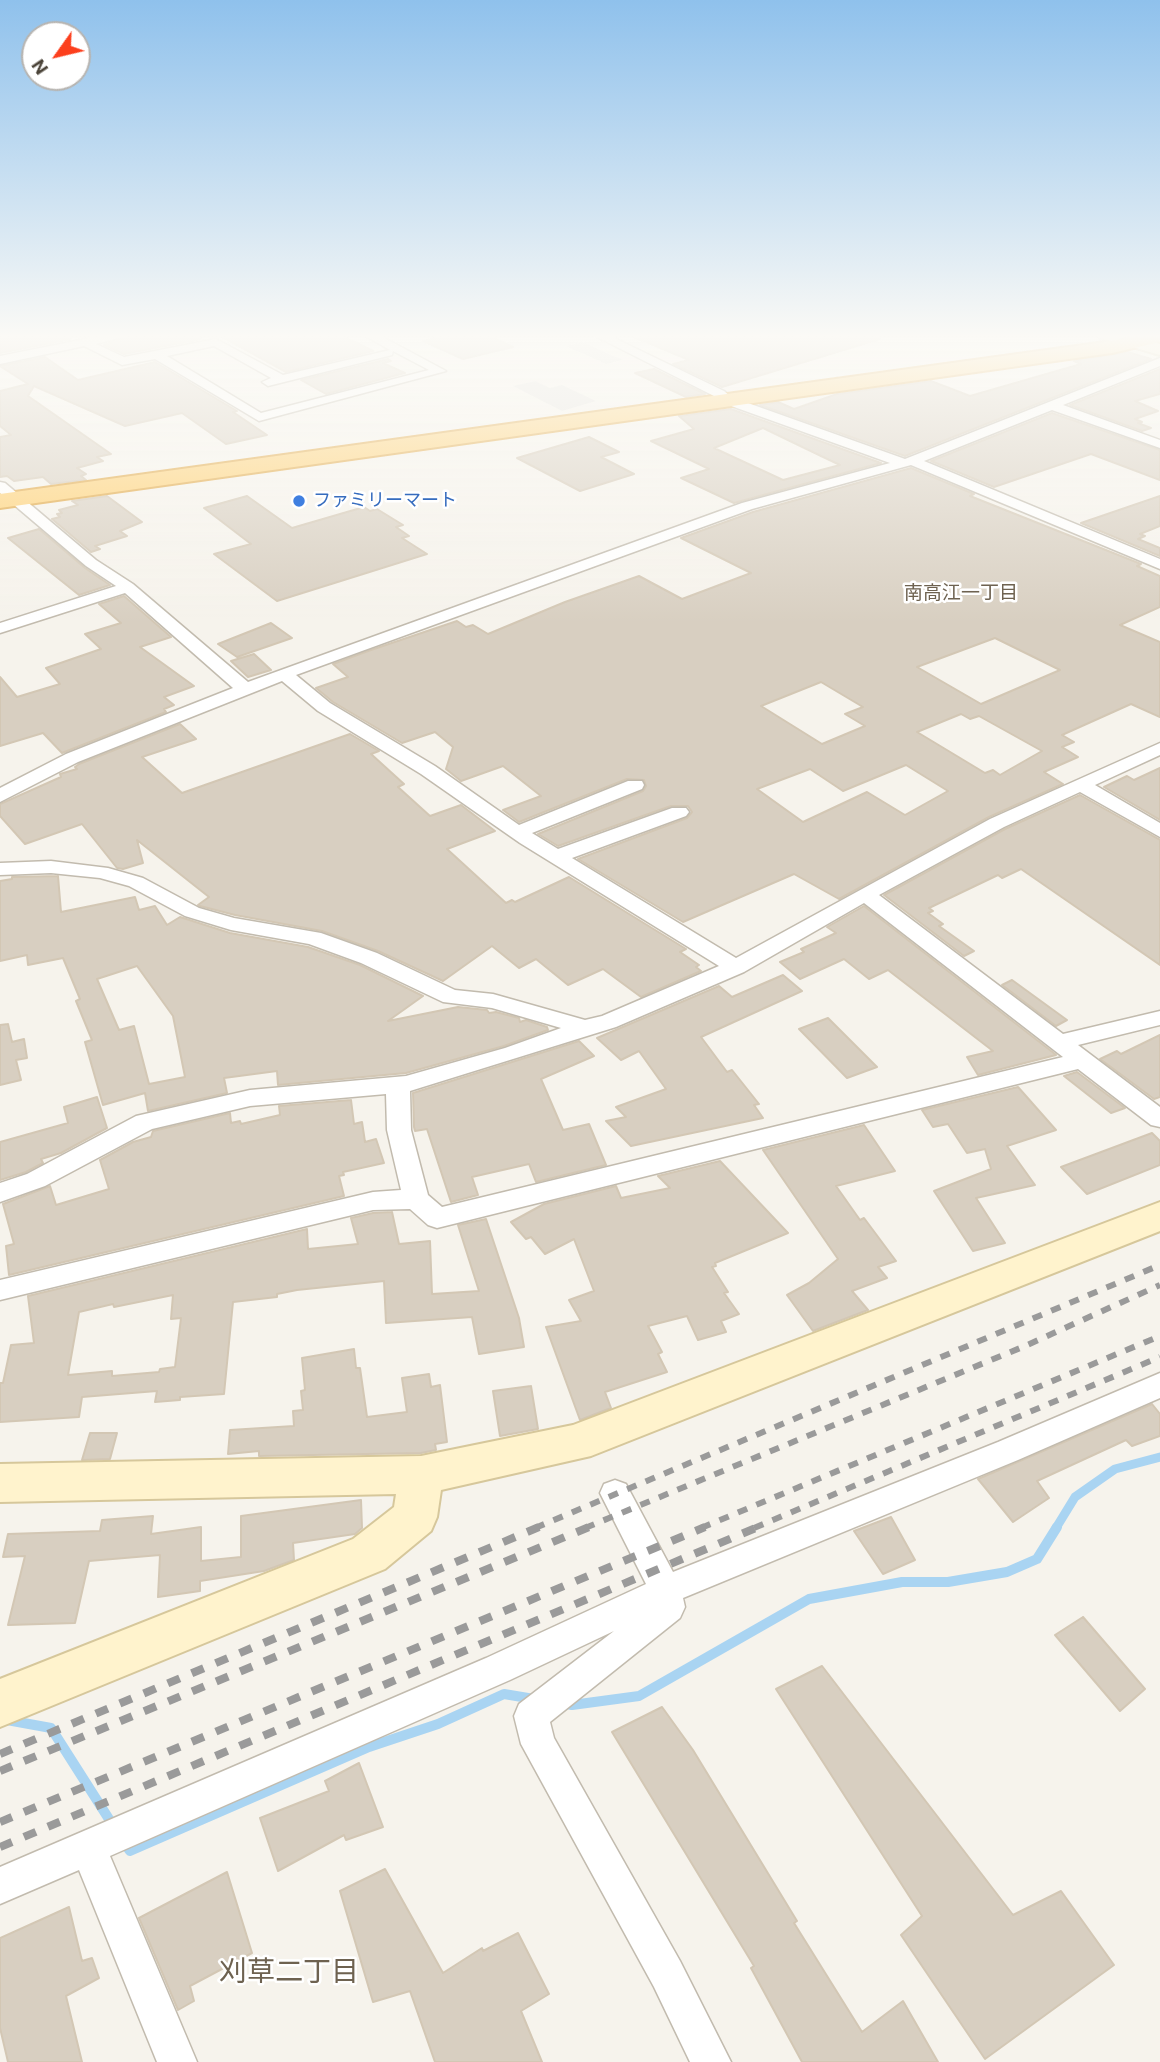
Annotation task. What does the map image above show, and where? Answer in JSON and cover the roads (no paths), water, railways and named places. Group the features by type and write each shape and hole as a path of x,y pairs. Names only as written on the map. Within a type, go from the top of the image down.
{"highway":[{"path":"5,495 480,430"}],"street":[{"path":"818,430 908,462 1160,564"},
{"path":"0,796 72,758 284,674 747,506 908,462 991,430"},
{"path":"1122,430 1160,444"},
{"path":"5,495 91,563 128,587 246,690"},
{"path":"0,628 128,587"},
{"path":"284,674 324,708 428,770 556,857 736,967"},
{"path":"0,1193 36,1180 145,1122 250,1098 397,1085 513,1053 585,1027 608,1023 736,967 997,823 1160,748"},
{"path":"518,832 635,785"},
{"path":"1082,785 1160,831"},
{"path":"556,857 679,812"},
{"path":"0,869 51,867 101,872 136,882 192,912 231,924 324,942 369,958 451,997 493,1001 585,1027"},
{"path":"866,895 1160,1119"},
{"path":"1061,1042 1160,1018"},
{"path":"397,1085 399,1130 416,1199 437,1218 1082,1060"},
{"path":"0,1290 373,1201 416,1199"},
{"path":"0,1483 421,1475 576,1443 1160,1216"},
{"path":"0,1886 498,1669 666,1590 1009,1451 1160,1385"},
{"path":"0,1703 369,1554 415,1517 421,1475"},
{"path":"615,1493 666,1590 669,1607 531,1716 538,1744 667,1974 711,2062"},
{"path":"89,1849 177,2062"}],"waterway":[{"path":"1056,1528 1075,1497 1115,1469 1160,1457"},
{"path":"563,1703 572,1705 639,1696 809,1599 902,1582 948,1582 1007,1572 1037,1559 1057,1527"},
{"path":"124,1843 130,1851 369,1747 438,1724 504,1694 534,1699"},
{"path":"0,1715 7,1720 51,1728 114,1827"}],"railway":[{"path":"535,1528 1160,1265"},
{"path":"585,1528 1025,1346 1160,1285"},
{"path":"701,1528 1160,1336"},
{"path":"754,1528 1160,1357"},
{"path":"0,1754 539,1527"},
{"path":"0,1771 589,1527"},
{"path":"0,1822 705,1527"},
{"path":"0,1847 758,1527"}],"place":[{"name":"ファミリーマート","path":"299,501"}],"district":[{"name":"南高江一丁目","path":"961,594"},
{"name":"刈草二丁目","path":"289,1974"}]}
